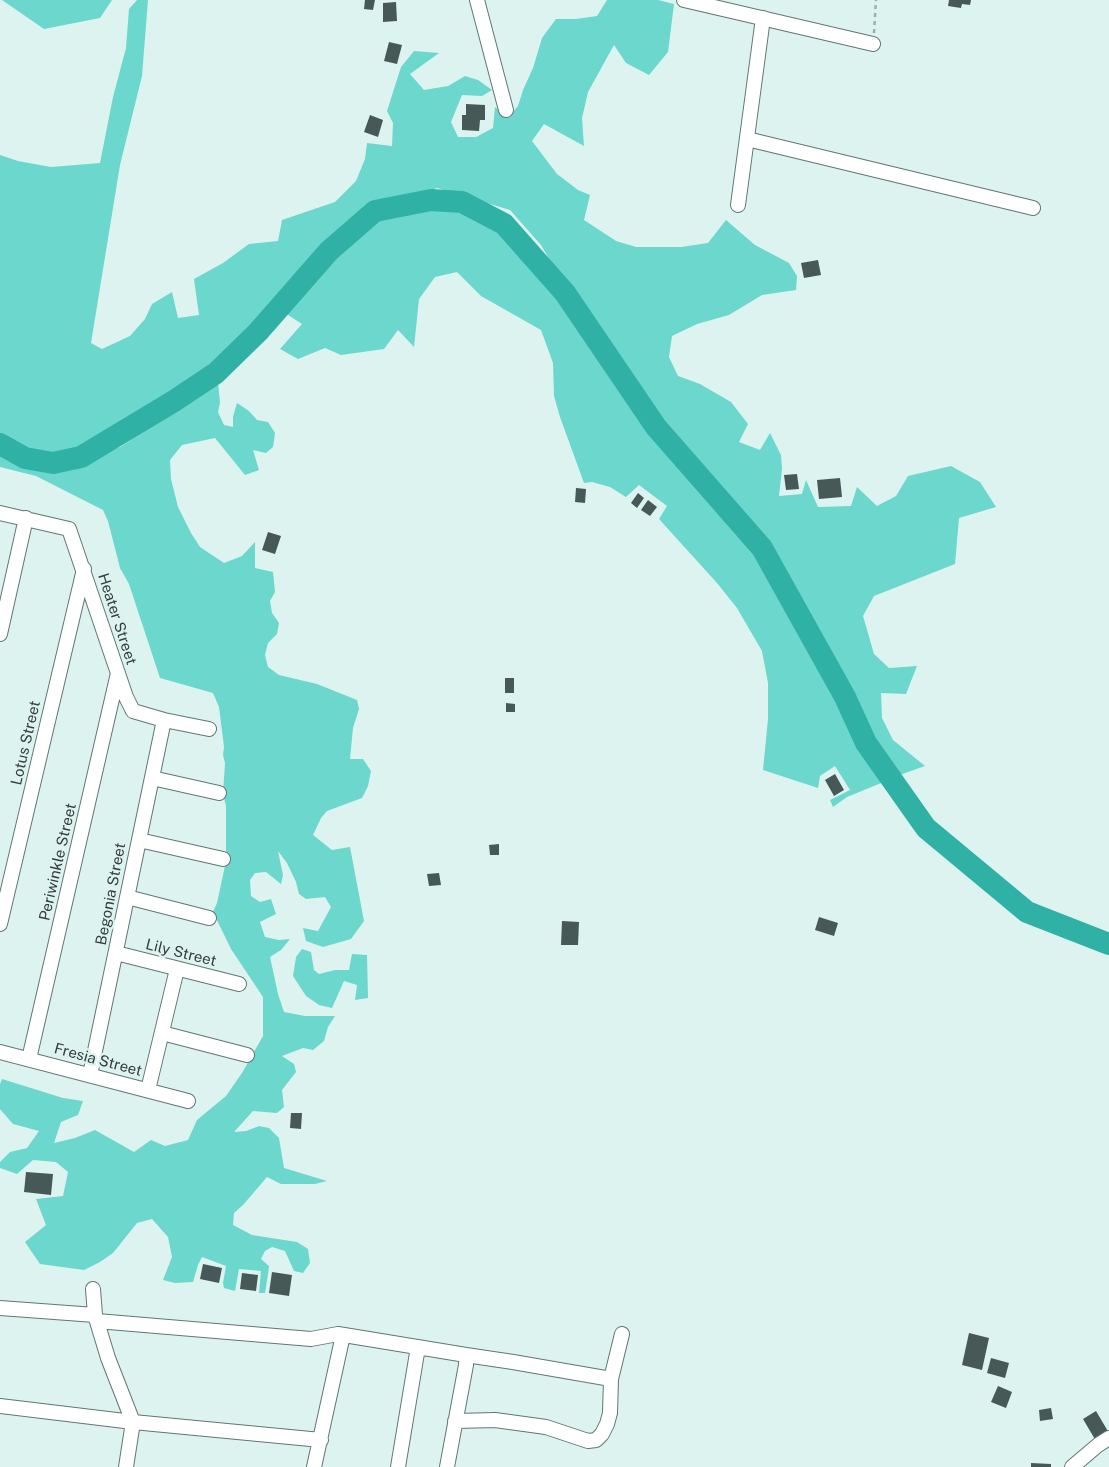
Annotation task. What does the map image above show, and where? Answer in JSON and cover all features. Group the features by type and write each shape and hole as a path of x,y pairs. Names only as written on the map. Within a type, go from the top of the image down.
{"street":[{"path":"477,0 506,110"},
{"path":"684,0 873,44"},
{"path":"738,205 763,18"},
{"path":"747,139 1033,208"},
{"name":"Heater Street","path":"0,512 69,529 126,697 133,711 209,730"},
{"path":"0,634 26,518"},
{"name":"Lotus Street","path":"0,924 84,570"},
{"name":"Periwinkle Street","path":"29,1059 118,673"},
{"name":"Begonia Street","path":"90,1074 164,720"},
{"path":"152,778 219,793"},
{"path":"139,840 223,859"},
{"path":"127,897 209,918"},
{"name":"Lily Street","path":"116,953 239,984"},
{"path":"148,1090 177,969"},
{"path":"162,1033 247,1054"},
{"name":"Fresia Street","path":"0,1052 188,1101"},
{"path":"93,1289 96,1318 108,1358 133,1422 126,1467"},
{"path":"0,1308 311,1338 338,1334 611,1379"},
{"path":"454,1421 495,1420 546,1427 588,1441 596,1440 605,1429 610,1413 611,1379 622,1334"},
{"path":"314,1467 343,1335"},
{"path":"398,1467 418,1347"},
{"path":"447,1467 454,1421 466,1365 466,1356"},
{"path":"0,1406 133,1422 321,1440"},
{"path":"1072,1467 1109,1438"}],"path":[{"path":"873,44 876,0"}],"shaded area":[{"path":"2,0 112,0 100,18 44,29"},
{"path":"137,0 148,0 142,76 120,165 91,343 102,349 130,336 145,319 152,304 172,292 178,318 199,315 194,279 223,263 249,244 278,241 282,220 335,202 356,181 365,159 367,143 392,146 393,123 387,111 401,67 414,51 439,53 410,74 424,90 448,86 465,76 478,80 492,90 482,96 462,95 451,122 458,137 476,137 493,128 495,107 508,118 518,106 542,38 556,19 597,16 607,0 658,0 674,4 668,52 649,75 626,63 614,45 588,92 582,118 584,146 544,124 532,141 557,174 578,190 590,195 584,220 616,241 636,247 681,247 708,243 726,220 755,245 789,263 797,276 796,290 762,295 729,315 697,324 672,336 669,357 678,376 700,384 731,402 748,424 739,442 760,450 770,433 781,455 782,469 779,496 802,494 806,480 818,507 851,506 857,487 877,506 896,496 908,476 951,466 980,482 996,507 959,518 955,564 874,596 863,616 874,654 889,668 917,666 906,694 881,693 882,718 893,740 925,766 894,777 878,755 767,547 718,493 653,415 566,288 541,245 510,210 437,188 420,195 387,199 364,212 337,234 215,367 170,395 125,418 92,440 83,449 54,455 26,453 0,438 0,155 18,161 51,167 100,163 113,97 126,48 129,9"},
{"path":"466,210 499,227 561,300 624,394 662,444 763,560 846,716 886,781 847,797 833,807 830,800 850,790 835,766 820,776 818,788 763,770 768,719 768,683 762,651 737,608 659,519 667,506 639,485 626,497 610,487 592,482 584,483 554,396 553,363 541,330 481,296 457,272 435,277 419,299 414,347 398,330 384,349 341,355 325,348 298,359 280,349 302,324 285,313 327,261 369,224 400,212"},
{"path":"218,382 220,403 218,412 224,425 233,427 233,417 237,403 249,411 257,420 268,422 275,433 273,447 266,453 253,450 259,470 245,475 215,438 182,445 170,460 171,479 178,507 200,547 224,563 242,556 255,542 255,568 273,572 275,592 270,601 272,613 279,623 277,634 268,643 265,655 268,667 279,675 317,684 357,700 359,709 353,728 350,759 363,759 371,771 368,786 362,798 327,811 321,818 313,835 332,850 350,847 364,921 351,939 323,947 306,941 303,928 318,931 331,907 325,897 306,899 299,894 296,882 287,863 278,851 283,875 281,884 266,872 255,873 250,880 251,896 260,902 271,899 276,914 260,922 265,937 279,940 290,939 281,950 270,957 284,1012 305,1016 335,1016 328,1027 324,1041 313,1050 303,1048 282,1056 294,1064 296,1072 282,1090 284,1107 277,1113 253,1111 234,1132 246,1131 259,1126 269,1128 279,1138 284,1168 327,1181 315,1184 281,1184 267,1177 234,1213 233,1225 252,1235 297,1242 308,1249 310,1263 303,1273 294,1271 285,1251 272,1247 265,1251 261,1259 269,1266 265,1293 259,1293 261,1271 239,1269 235,1291 224,1288 226,1266 202,1257 193,1282 175,1283 163,1280 172,1257 168,1237 152,1219 137,1223 113,1253 84,1270 40,1264 25,1242 46,1225 36,1199 63,1196 68,1172 56,1162 33,1160 17,1174 0,1168 0,1162 10,1152 27,1148 39,1131 13,1124 0,1109 0,1084 2,1079 63,1098 83,1101 78,1115 61,1122 54,1143 75,1138 95,1130 134,1152 151,1140 165,1146 188,1140 197,1120 226,1096 242,1073 263,1036 263,997 231,949 213,912 217,903 226,861 226,806 223,794 224,747 219,707 213,693 160,678 129,584 120,568 108,521 103,510 36,476 0,467 0,452 57,470 120,447"},
{"path":"302,949 311,952 314,970 319,974 335,970 349,970 352,954 367,955 368,998 355,1000 357,985 344,981 332,1008 319,1005 306,996 293,976 296,957"}],"building":[{"path":"365,0 375,0 373,10 364,9"},
{"path":"949,0 971,0 970,5 962,4 961,8 948,6"},
{"path":"396,2 397,21 383,22 383,3"},
{"path":"389,42 402,45 397,64 384,61"},
{"path":"466,104 485,105 485,120 480,120 479,131 462,130 462,115 466,115"},
{"path":"370,115 383,120 378,137 364,132"},
{"path":"818,260 821,275 804,278 801,263"},
{"path":"797,474 799,489 786,490 784,475"},
{"path":"840,478 842,497 819,499 817,480"},
{"path":"576,488 586,489 585,503 575,502"},
{"path":"638,493 644,498 637,508 631,503"},
{"path":"648,500 657,507 650,516 641,510"},
{"path":"268,532 281,536 275,554 262,550"},
{"path":"505,678 514,678 514,693 505,693"},
{"path":"506,703 515,704 515,712 506,712"},
{"path":"835,774 844,790 834,796 825,780"},
{"path":"499,844 499,855 490,855 489,845"},
{"path":"439,873 441,885 429,886 427,874"},
{"path":"819,917 838,923 834,936 815,930"},
{"path":"562,921 579,922 578,945 561,945"},
{"path":"291,1113 302,1113 301,1129 290,1128"},
{"path":"26,1172 53,1174 51,1195 24,1192"},
{"path":"203,1264 222,1268 219,1283 200,1279"},
{"path":"272,1272 292,1275 289,1296 269,1293"},
{"path":"242,1273 258,1275 256,1291 240,1289"},
{"path":"969,1333 989,1338 982,1370 962,1365"},
{"path":"991,1358 1009,1363 1005,1378 987,1373"},
{"path":"998,1386 1012,1392 1006,1408 991,1402"},
{"path":"1051,1408 1053,1419 1040,1421 1039,1410"},
{"path":"1096,1411 1109,1433 1096,1441 1083,1419"},
{"path":"1031,1463 1051,1464 1051,1467 1031,1467"}],"waterway":[{"path":"0,444 25,458 53,463 81,457 174,401 216,373 258,332 329,251 375,211 431,200 462,202 504,224 565,293 656,427 762,548 845,697 866,743 926,828 1027,912 1109,944"}]}
